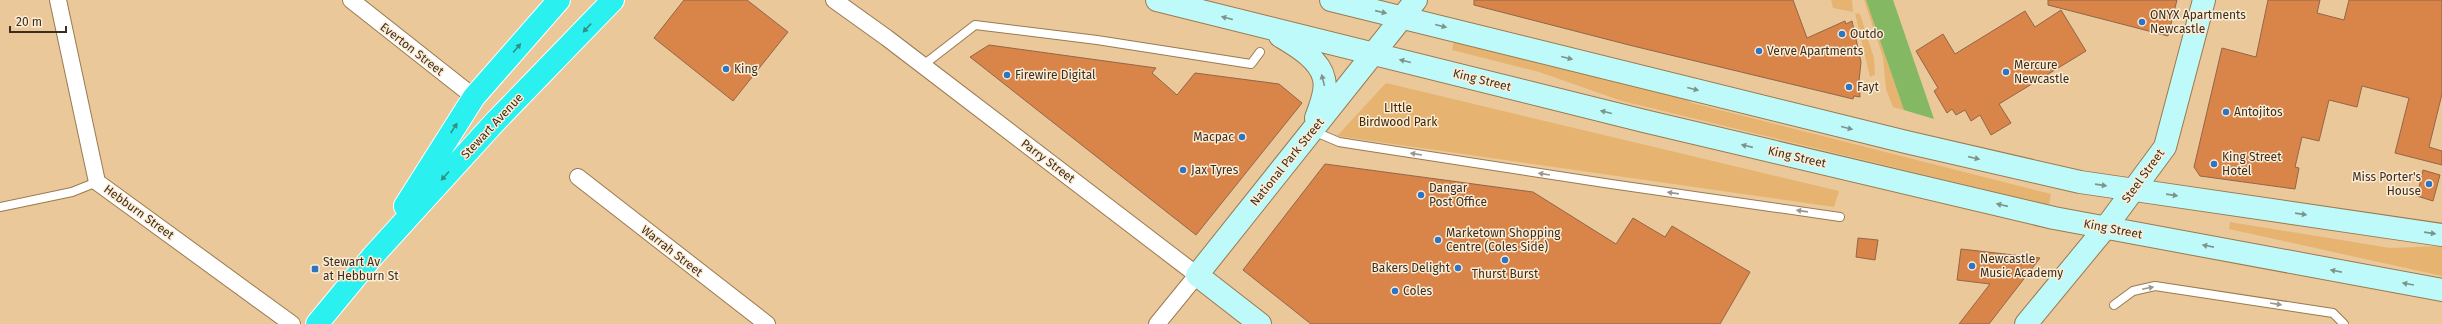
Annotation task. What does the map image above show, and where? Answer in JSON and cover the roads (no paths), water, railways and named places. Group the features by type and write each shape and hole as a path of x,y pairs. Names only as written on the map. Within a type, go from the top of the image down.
{"highway":[{"name":"Stewart Avenue","path":"373,256 474,97 559,0"},
{"name":"Stewart Avenue","path":"317,324 373,256 494,122 613,0"}],"main road":[{"name":"King Street","path":"1157,0 1675,129 2054,218 2442,290"},
{"path":"1331,0 1906,142 2080,182 2442,235"},
{"name":"National Park Street","path":"1197,275 1416,0"},
{"name":"Steel Street","path":"2026,324 2106,227 2164,148 2204,0"},
{"path":"1265,28 1296,46 1310,58 1324,78 1323,97 1312,131"},
{"name":"Parry Street","path":"1197,275 1260,324"}],"street":[{"name":"Hebburn Street","path":"58,0 97,182 292,324"},
{"name":"Everton Street","path":"351,0 474,97"},
{"name":"Parry Street","path":"834,0 1197,275"},
{"name":"Warrah Street","path":"578,177 767,324"},
{"name":"National Park Street","path":"1157,324 1197,275"}],"lane":[{"path":"922,66 975,25 1097,40 1251,64 1260,52"},
{"path":"1312,131 1339,142 1351,144 1840,217"},
{"path":"0,207 72,192 97,182"},
{"path":"2114,305 2133,291 2155,286 2333,313 2344,324"}],"place":[{"name":"ONYX Apartments Newcastle","path":"2142,22"},
{"name":"Outdo","path":"1842,34"},
{"name":"Verve Apartments","path":"1759,51"},
{"name":"King","path":"726,69"},
{"name":"Mercure Newcastle","path":"2006,72"},
{"name":"Firewire Digital","path":"1007,75"},
{"name":"Fayt","path":"1849,87"},
{"name":"Antojitos","path":"2226,112"},
{"name":"Macpac","path":"1242,137"},
{"name":"King Street Hotel","path":"2214,164"},
{"name":"Jax Tyres","path":"1183,170"},
{"name":"Miss Porter's House","path":"2429,184"},
{"name":"Dangar Post Office","path":"1421,195"},
{"name":"Marketown Shopping Centre (Coles Side)","path":"1438,240"},
{"name":"Thurst Burst","path":"1505,260"},
{"name":"Newcastle Music Academy","path":"1972,266"},
{"name":"Bakers Delight","path":"1458,268"},
{"name":"Stewart Av at Hebburn St","path":"315,269"},
{"name":"Coles","path":"1395,291"}],"park label":[{"name":"LIttle Birdwood Park","path":"1398,115"}]}
